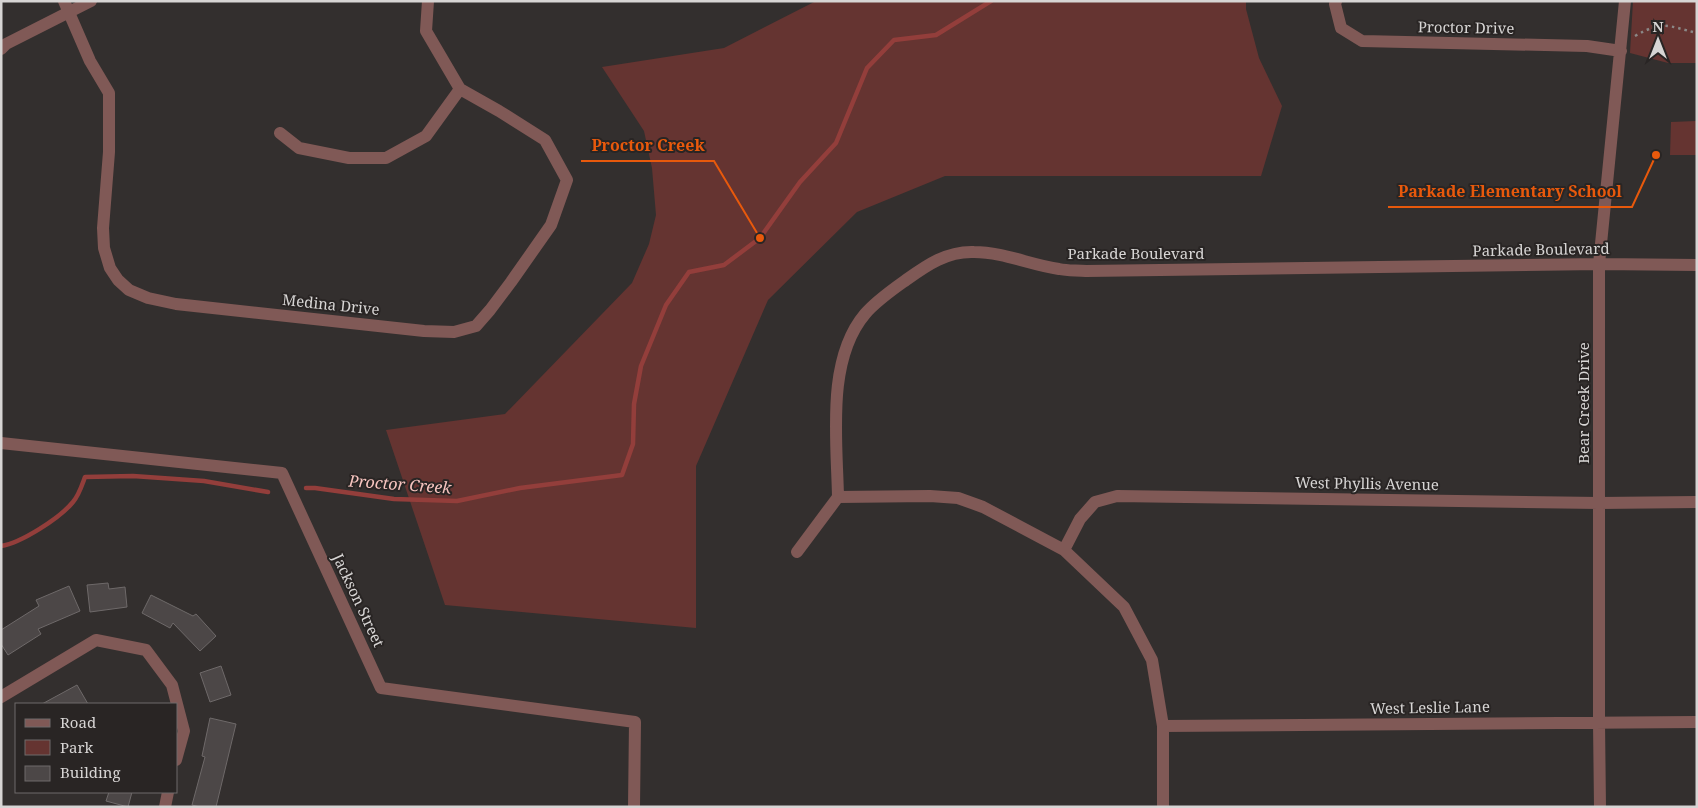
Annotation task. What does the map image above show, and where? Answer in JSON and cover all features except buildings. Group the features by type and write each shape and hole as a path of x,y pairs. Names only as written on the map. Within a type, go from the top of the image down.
{"street":[{"path":"1,49 66,7 90,1"},
{"path":"280,133 299,148 349,158 386,158 426,136 460,89 426,31 428,1"},
{"name":"Proctor Drive","path":"1336,1 1335,4 1342,28 1362,41 1587,46 1621,51"},
{"name":"Bear Creek Drive","path":"1600,807 1599,264 1625,1"},
{"name":"Medina Drive","path":"66,7 90,61 109,93 109,152 103,228 104,248 110,268 118,280 129,290 148,298 176,304 454,332 476,326 490,310 551,225 567,180 545,140 460,89"},
{"name":"Parkade Boulevard","path":"838,496 836,396 841,362 850,336 865,314 893,289 929,263 952,254 988,253 1060,269 1086,270 1599,264 1697,265"},
{"name":"Jackson Street","path":"1,443 282,473 381,688 635,722 634,807"},
{"path":"797,552 838,496 930,496 958,498 983,507 1064,550 1124,607 1152,660 1163,726 1163,807"},
{"name":"West Phyllis Avenue","path":"1064,550 1080,519 1095,502 1117,496 1599,503 1697,502"},
{"path":"1,697 96,640 146,650 172,685 177,703"},
{"path":"178,708 184,730 178,752"},
{"name":"West Leslie Lane","path":"1163,726 1697,722"},
{"path":"165,807 168,793"}],"path":[{"path":"1622,38 1633,37 1653,26 1662,25 1697,33"}],"green space":[{"path":"816,1 1246,1 1246,9 1259,58 1282,106 1261,176 945,176 857,212 768,300 696,466 696,628 445,605 386,430 505,414 632,283 649,244 656,215 652,168 644,131 602,67 724,48"},
{"path":"1633,1 1697,1 1697,63 1668,63 1630,53"},
{"path":"1696,121 1697,155 1670,155 1671,122"}],"waterway":[{"name":"Proctor Creek","path":"306,488 394,499 457,501 520,488 622,475 633,444 634,404 641,366 666,305 689,272 724,265 760,238 800,182 836,143 867,68 894,40 936,35 991,1"},
{"name":"Proctor Creek","path":"1,546 29,535 59,515 75,499 85,477 133,476 204,481 268,492"}],"place":[{"name":"Parkade Elementary School","path":"1656,155"},
{"name":"Proctor Creek","path":"760,238"}]}
